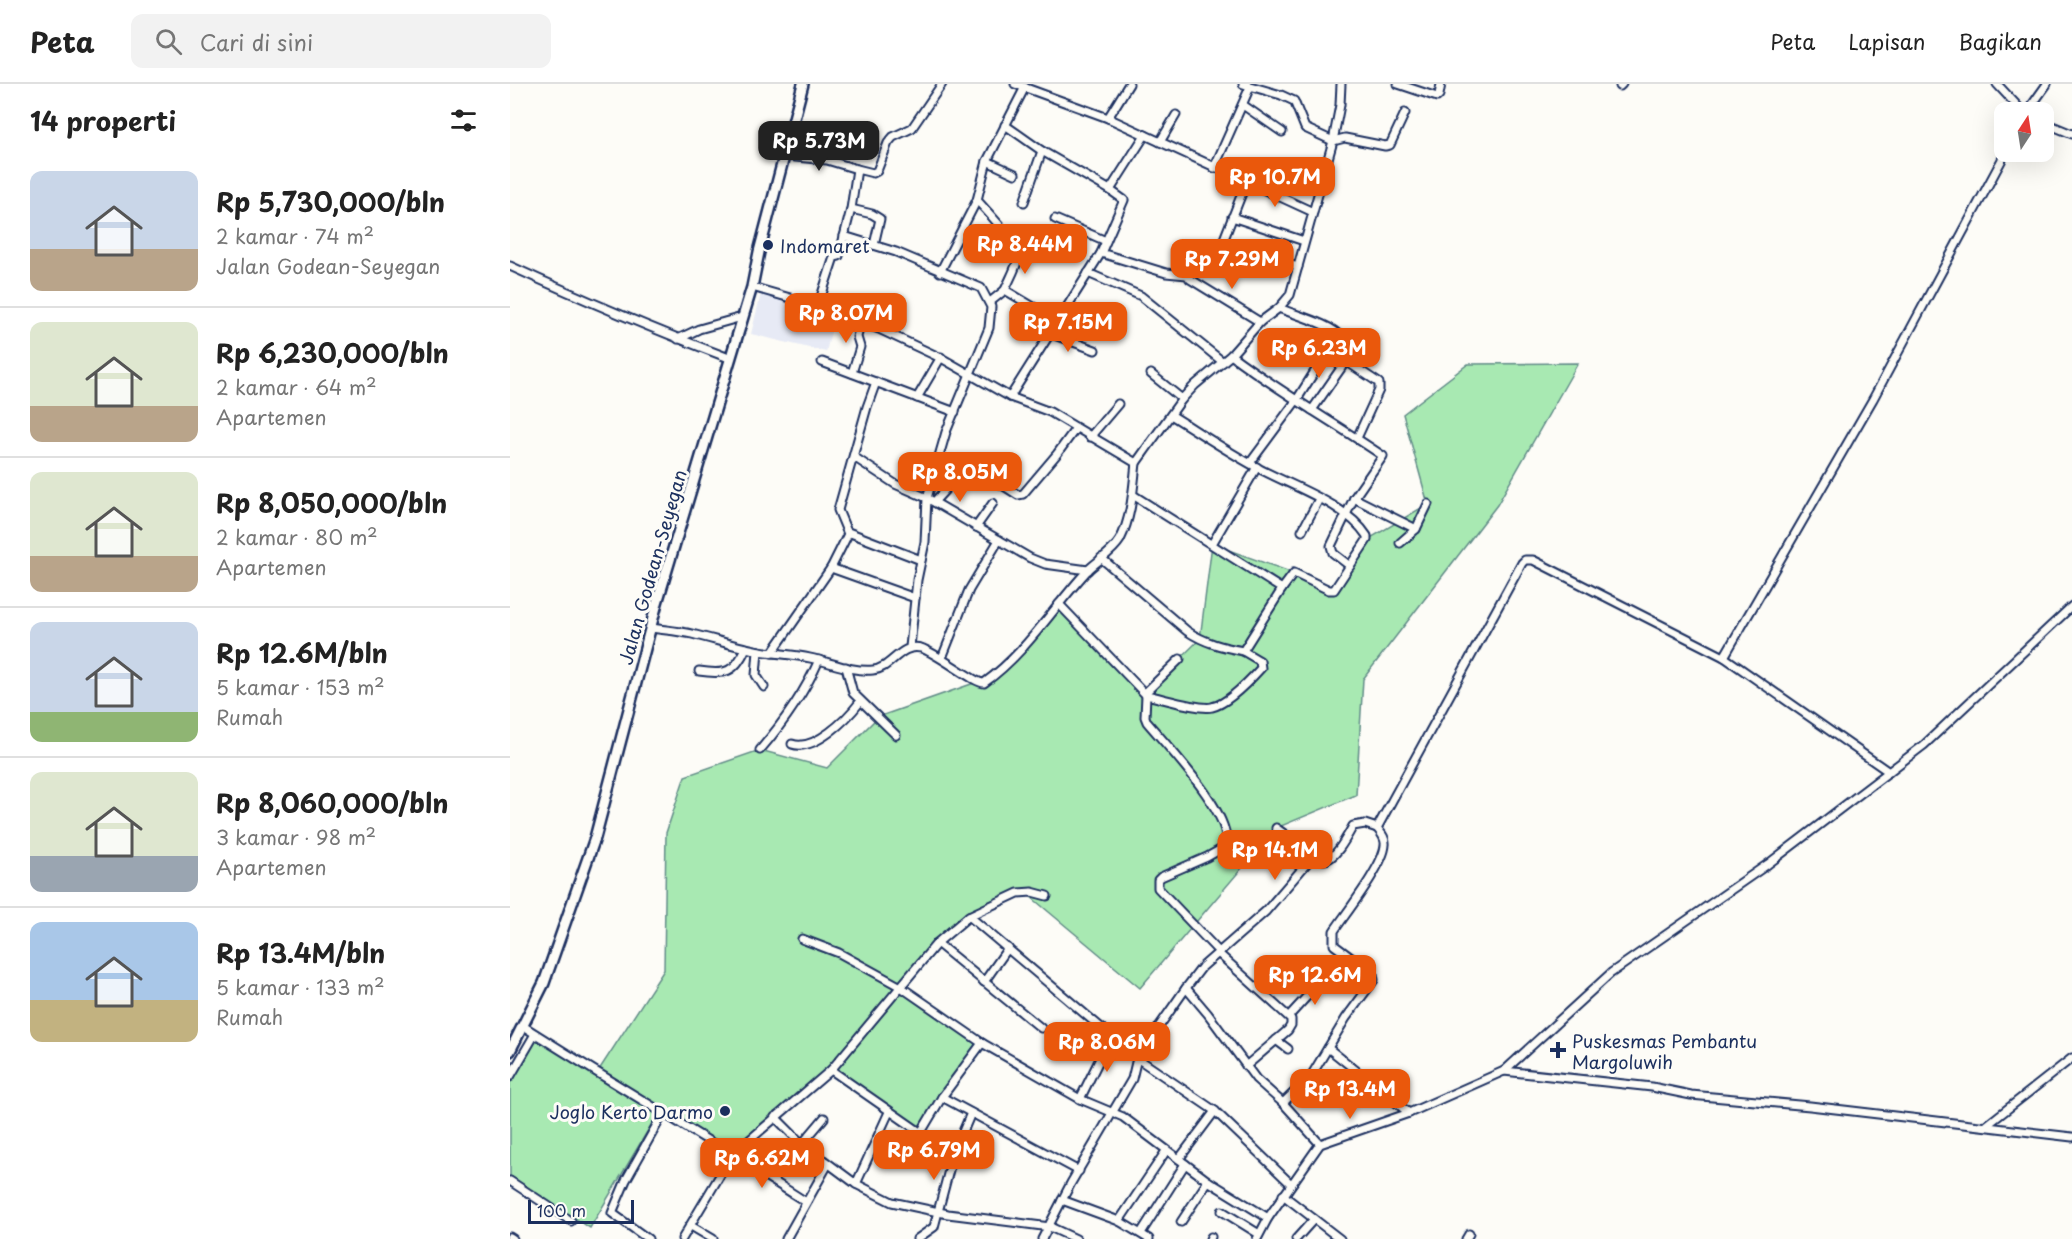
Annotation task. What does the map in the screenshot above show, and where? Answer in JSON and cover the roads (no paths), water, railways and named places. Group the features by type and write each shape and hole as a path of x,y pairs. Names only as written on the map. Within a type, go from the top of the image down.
{"main road":[{"name":"Jalan Godean-Seyegan","path":"510,1051 544,984 595,838 657,603 729,357 752,287 759,252 804,84"}],"street":[{"path":"785,156 827,160 873,173 877,171 888,143 893,137 912,128 942,84"},
{"path":"1015,84 1108,118 1313,212"},
{"path":"1108,118 1129,84"},
{"path":"651,628 689,633 758,651 873,670 886,666 910,647 920,648 942,658 979,683 984,683 1023,649 1088,570 1119,542 1133,495 1136,463 1182,399 1231,355 1260,322 1279,308 1290,295 1333,141 1340,105 1341,84"},
{"path":"1398,84 1437,97 1441,84"},
{"path":"1997,84 2015,102"},
{"path":"2033,102 2047,84"},
{"path":"1214,168 1243,105 1246,86 1281,95 1294,101 1305,128 1333,141 1345,138 1390,145 1405,113"},
{"path":"940,272 977,200 987,161 1025,87"},
{"path":"1243,105 1282,132"},
{"path":"1160,142 1176,115"},
{"path":"1005,125 1042,151 1124,200 1101,253 1010,397"},
{"path":"2054,127 2072,134"},
{"path":"1110,190 1145,135"},
{"path":"1024,202 1042,151"},
{"path":"987,161 1015,174"},
{"path":"1724,657 1873,399 2001,162"},
{"path":"818,306 834,257 839,256 851,209 857,169"},
{"path":"1246,183 1222,242 1223,245 1298,267"},
{"path":"977,200 1002,229 1018,253 1018,259 1005,290 990,302"},
{"path":"851,209 872,214 880,219 874,245"},
{"path":"1232,217 1304,241"},
{"path":"1055,219 1106,241"},
{"path":"844,237 909,257 981,288 990,302 992,316 989,328 946,432 931,500 915,598 910,647"},
{"path":"1101,253 1166,273 1187,275 1260,322"},
{"path":"510,266 678,339 729,357"},
{"path":"1088,273 1141,296 1223,362"},
{"path":"752,287 861,321 940,357 1010,397 1050,412 1136,463"},
{"path":"1005,290 1057,321"},
{"path":"1279,308 1338,334 1346,348 1346,361 1312,410"},
{"path":"678,339 699,329 742,317"},
{"path":"852,373 860,347 857,337 861,321"},
{"path":"1049,333 1095,350"},
{"path":"1231,355 1296,401 1383,456 1345,514 1331,550 1350,566"},
{"path":"917,398 940,357"},
{"path":"1346,361 1369,376 1380,387 1357,438"},
{"path":"822,362 955,412"},
{"path":"1212,544 1253,465 1315,371"},
{"path":"1151,374 1182,399"},
{"path":"876,382 838,510 839,517 848,532 921,560"},
{"path":"1090,437 1118,404"},
{"path":"1171,415 1253,465 1345,514 1367,536 1333,591 1294,573 1243,651"},
{"path":"931,500 968,465 1018,495 1023,494 1076,428"},
{"path":"854,457 894,484 931,500 1030,558 1045,564 1088,570"},
{"path":"1133,495 1282,589"},
{"path":"1354,498 1416,529"},
{"path":"1302,531 1319,499"},
{"path":"976,527 993,503"},
{"path":"1400,543 1416,529 1428,504"},
{"path":"772,652 831,568 848,532"},
{"path":"942,658 969,590 999,540"},
{"path":"1059,604 1146,694 1206,708 1217,706 1261,668 1260,662 1243,651 1218,646 1187,631 1101,558"},
{"path":"1377,828 1521,563 1525,560 1533,560 1724,657 1889,771"},
{"path":"831,568 915,598"},
{"path":"1222,1211 1258,1237 1283,1195 1320,1144 1409,1113 1504,1071 1611,973 1768,864 1924,745 2072,606"},
{"path":"699,671 718,674 727,671 739,663 746,648"},
{"path":"758,651 756,675 764,687"},
{"path":"1180,659 1146,694 1145,717 1209,795 1226,836 1225,847 1161,877 1158,880 1158,888 1219,952 1291,1019 1292,1025 1245,1066"},
{"path":"760,750 803,694 819,660"},
{"path":"846,667 853,693 896,735"},
{"path":"792,744 809,745 846,719 860,702"},
{"path":"1276,828 1322,859 1329,859 1335,854 1353,826 1357,824 1377,828 1385,839 1383,855 1334,932 1333,939 1335,945 1373,974 1374,980 1346,1018 1311,1076 1283,1103"},
{"path":"1042,1239 1132,1079 1137,1058 1186,988 1196,974 1266,911 1314,855"},
{"path":"682,1239 732,1155 831,1070 937,943 969,916 1018,893 1032,892 1047,896"},
{"path":"969,916 1137,1058 1215,1111 1291,1184"},
{"path":"802,939 839,953 901,987 982,1043 1080,1099 1123,1117 1208,1181 1268,1218"},
{"path":"937,943 1041,1028"},
{"path":"984,982 1008,948"},
{"path":"1288,1016 1323,979"},
{"path":"1186,988 1236,1050 1256,1079 1283,1103 1320,1144"},
{"path":"523,1026 806,1203"},
{"path":"510,1077 535,1034"},
{"path":"1080,1099 1111,1036"},
{"path":"1276,1040 1288,1049"},
{"path":"921,1134 942,1097 982,1043"},
{"path":"1328,1048 1409,1113"},
{"path":"1987,1125 2072,1058"},
{"path":"831,1070 953,1155"},
{"path":"1504,1071 1652,1087 1691,1095 1987,1125 2072,1137"},
{"path":"942,1097 1079,1171"},
{"path":"1179,1159 1215,1111"},
{"path":"856,1184 889,1112"},
{"path":"917,1239 934,1227 953,1155 971,1113"},
{"path":"648,1239 612,1213 626,1180 663,1114"},
{"path":"775,1117 802,1144 828,1164 856,1184 892,1202 939,1213 1050,1227 1076,1239"},
{"path":"802,1144 824,1118"},
{"path":"1119,1221 1166,1151"},
{"path":"786,1239 828,1164"},
{"path":"1141,1233 1185,1164"},
{"path":"510,1181 571,1221"},
{"path":"1181,1222 1208,1181"},
{"path":"1283,1195 1340,1239"},
{"path":"1062,1200 1119,1221 1149,1239"},
{"path":"1296,1239 1314,1219"},
{"path":"691,1226 713,1239"}],"place":[{"name":"Indomaret","path":"768,245"},
{"name":"Puskesmas Pembantu Margoluwih","path":"1558,1050"},
{"name":"Joglo Kerto Darmo","path":"725,1111"}]}
